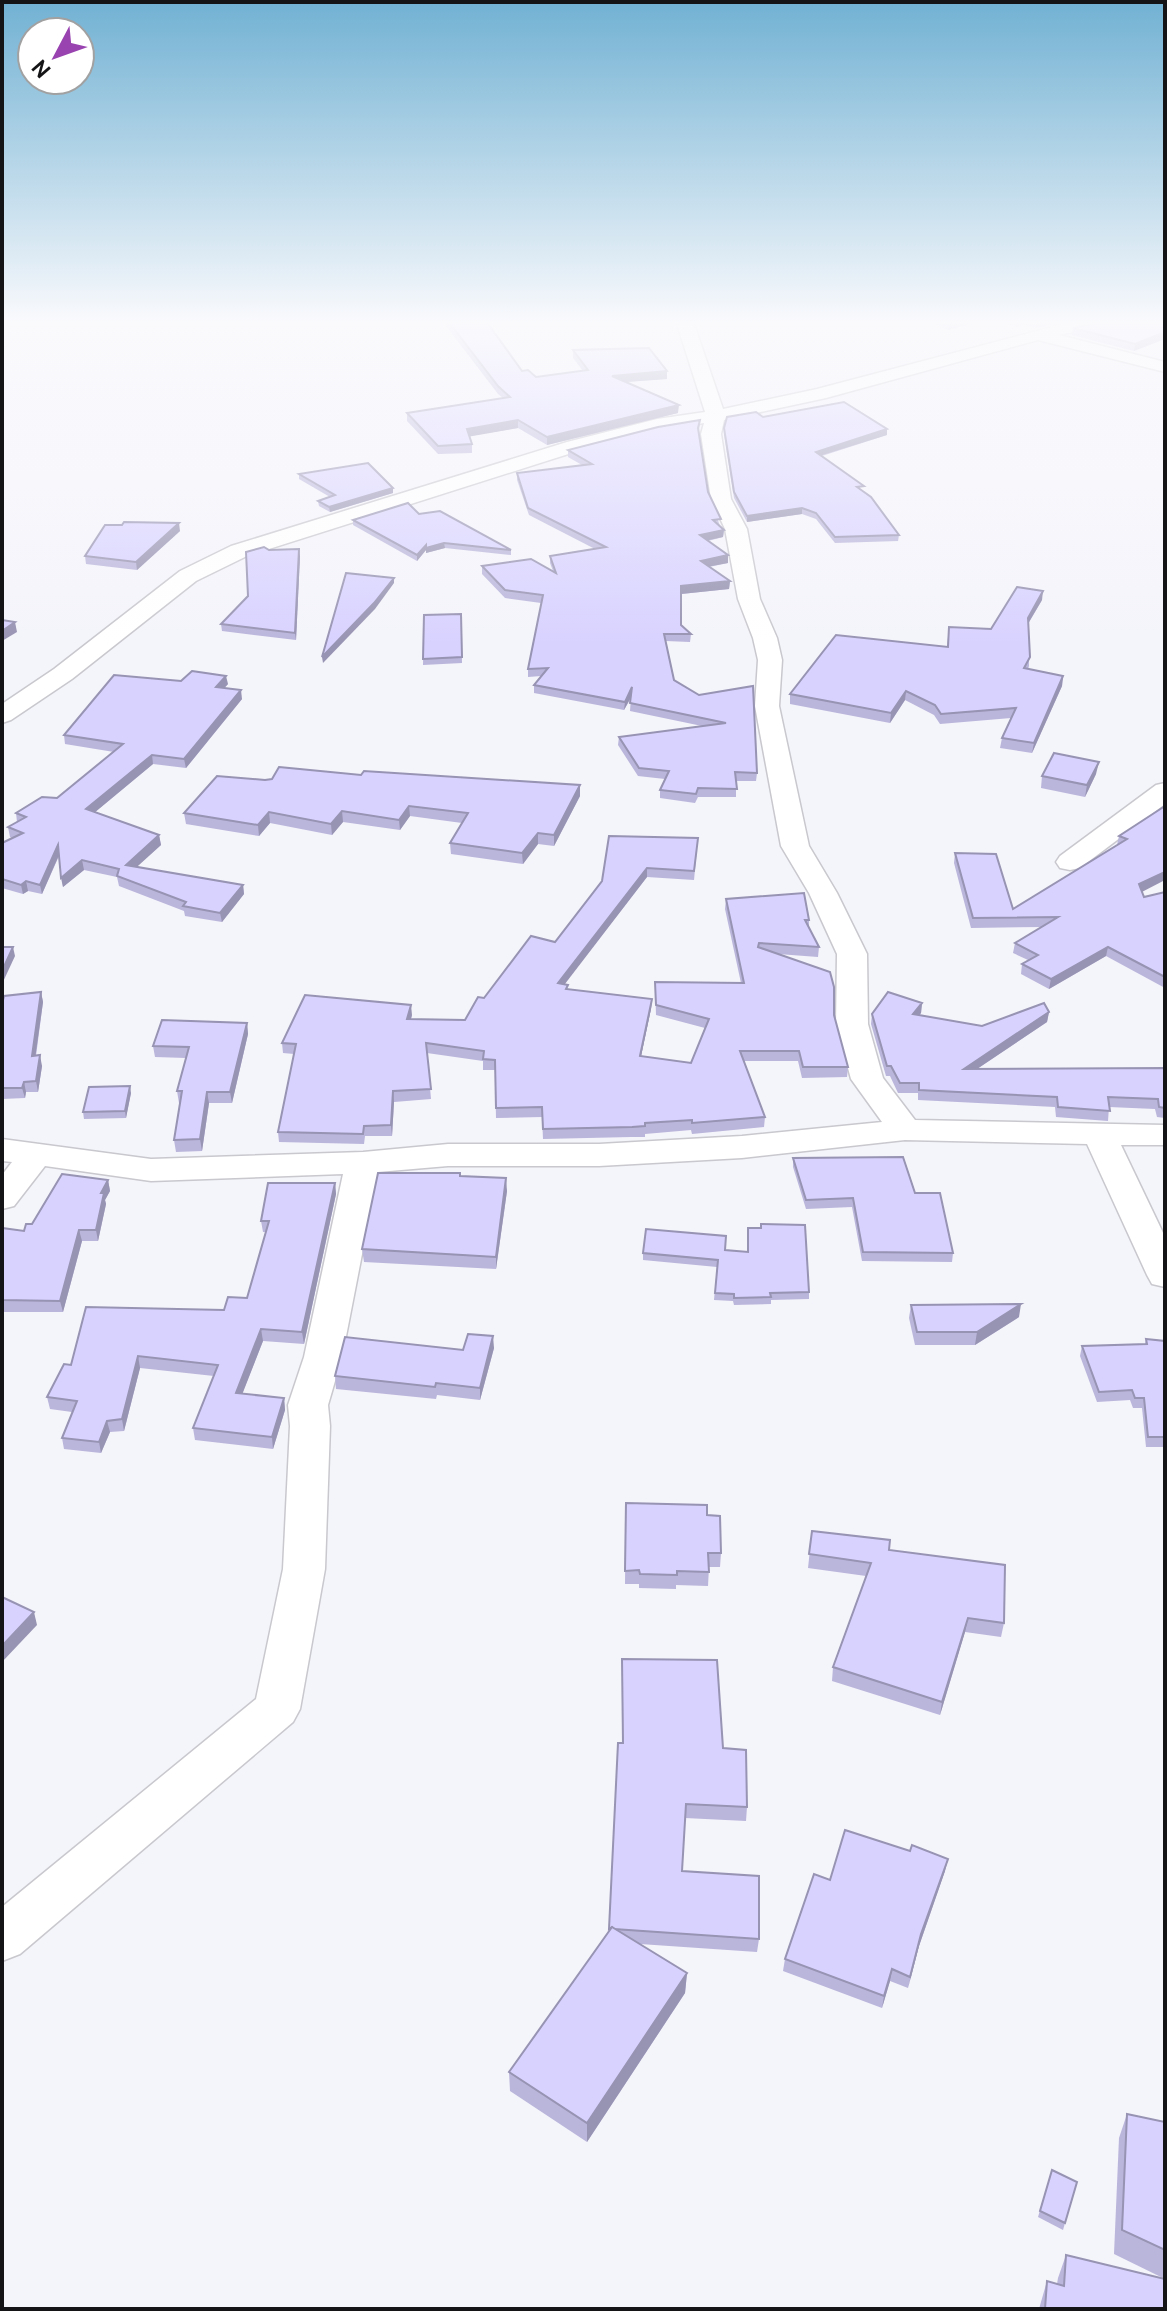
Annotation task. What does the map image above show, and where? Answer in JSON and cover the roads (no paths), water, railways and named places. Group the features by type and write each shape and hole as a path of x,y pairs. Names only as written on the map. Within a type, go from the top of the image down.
{"street":[{"path":"2,715 63,674 210,562 574,446 642,429"},
{"path":"712,429 721,499 736,529 749,599 765,638 770,660 767,706 795,846 823,893 852,954 852,1024 867,1079 905,1130"},
{"path":"1070,862 1165,791"},
{"path":"2,1150 151,1170 363,1163 448,1155 599,1155 742,1147 905,1130 1165,1135"},
{"path":"1098,1132 1165,1275"},
{"path":"2,1198 36,1155"},
{"path":"2,1938 277,1709 304,1569 310,1426 308,1405 323,1357 363,1163"}]}
